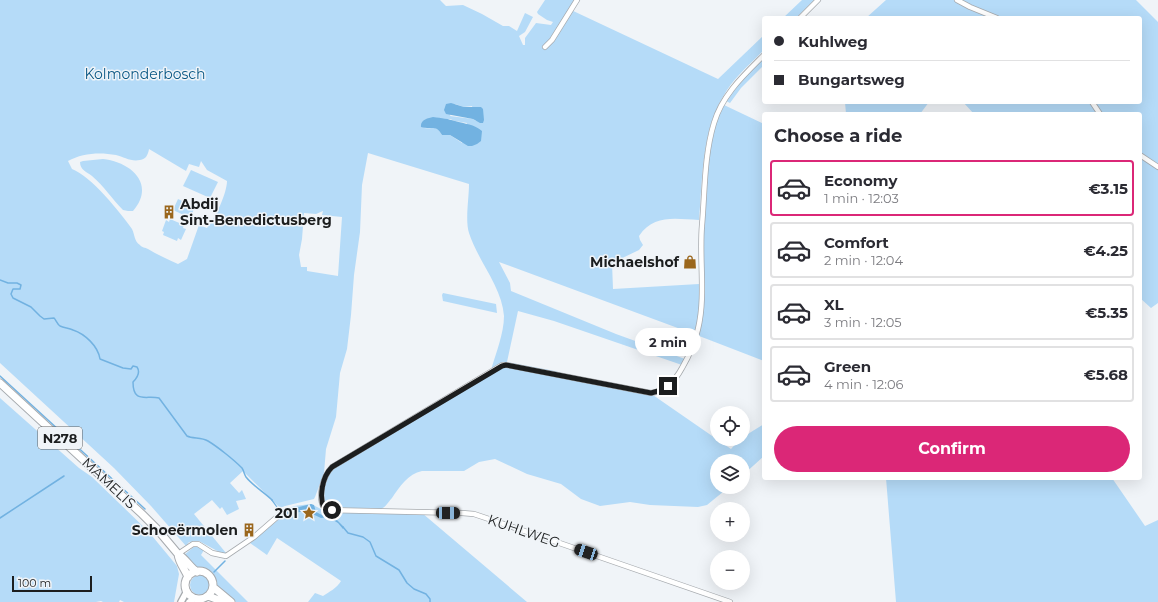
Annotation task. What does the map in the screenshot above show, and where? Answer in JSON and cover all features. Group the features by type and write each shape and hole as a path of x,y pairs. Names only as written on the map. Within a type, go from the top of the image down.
{"main road":[{"name":"MAMELIS","path":"0,383 147,518 160,531 178,554 197,572"},
{"name":"MAMELIS","path":"178,554 188,577"},
{"path":"197,572 188,577 186,585 187,591 192,600 202,599 208,596 213,587"},
{"name":"N278","path":"197,572 204,572 210,576 213,582 213,587 231,602"},
{"path":"208,596 224,602"}],"street":[{"path":"546,47 578,0"},
{"path":"802,16 818,0"},
{"path":"957,0 992,16"},
{"name":"KUHLWEG","path":"730,602 486,518 462,513 326,510 323,507 321,493 326,476 332,467 502,366 506,365 651,393 662,390 673,382 691,351 699,323 702,277 702,225 706,160 713,128 719,108 732,88 762,57"},
{"path":"1142,157 1158,167"},
{"path":"178,554 194,544 198,544 212,553 226,556 254,537 277,517"},
{"path":"181,602 187,591"}],"green space":[{"name":"Kolmonderbosch","path":"0,0 440,0 446,6 463,5 503,26 509,26 517,31 525,13 533,17 525,32 519,36 523,45 525,45 525,38 536,23 551,25 553,22 547,20 537,12 545,0 575,0 569,9 718,79 762,37 762,52 744,69 727,90 718,105 712,121 705,153 699,220 666,219 651,224 639,236 643,245 639,250 612,263 613,289 699,284 702,258 703,223 707,192 708,160 716,122 724,105 762,123 762,360 499,262 510,283 511,291 616,334 685,359 682,365 554,321 518,311 507,362 555,371 598,385 650,393 710,434 710,446 727,446 731,449 734,446 750,446 750,433 762,425 762,458 750,469 750,454 710,454 710,494 720,494 707,505 698,507 650,505 630,502 600,506 581,499 561,484 527,474 495,459 479,462 464,471 422,471 417,473 405,481 387,504 381,509 327,507 324,492 327,477 332,469 491,370 504,323 504,316 499,295 469,233 467,215 469,184 368,153 362,185 360,232 354,275 347,349 340,373 336,417 326,449 324,473 314,499 280,508 243,471 230,483 239,493 242,490 246,499 236,501 239,509 227,515 222,507 220,509 212,500 194,514 226,553 221,553 199,541 189,542 186,546 151,506 114,468 0,363","holes":["455,104 464,107 472,106 476,121 473,119 450,116","450,119 467,123 462,143 450,135 442,135 437,129 424,128","149,149 186,171 189,164 199,167 201,161 207,170 227,181 223,199 214,219 207,228 199,225 187,259 178,264 147,248 142,247 136,240 132,229 113,204 88,179 72,169 68,161 79,156 97,153 116,155 131,160 137,160 145,158","323,211 322,215 342,217 338,276 307,271 307,267 301,267 299,255 304,213 316,214"]},
{"path":"802,0 814,0 798,16 785,16"},
{"path":"886,0 1136,0 1158,22 1158,303 1151,308 1142,300 1142,112 972,112 965,104 1142,104 1142,16 868,16"},
{"path":"762,59 762,67 741,88 730,103 726,101 745,76"},
{"path":"845,104 928,104 922,112 846,112"},
{"path":"103,159 123,165 137,176 141,183 142,192 133,211 123,210 100,184 80,165 80,162 83,161"},
{"path":"191,170 218,182 210,198 183,186"},
{"path":"178,199 195,207 190,218 173,210"},
{"path":"170,219 184,225 183,228 186,229 181,240 178,238 177,241 163,235 164,232 162,231 166,220 169,222"},
{"path":"443,293 496,304 497,313 443,301"},
{"path":"0,398 79,468 92,477 148,531 177,566 179,574 174,602 124,602 120,600 119,602 0,602"},
{"path":"886,480 1113,480 1145,526 1158,520 1158,602 896,602"},
{"path":"311,504 329,513 422,513 527,602 308,602 315,593 323,596 335,588 341,581 277,538 267,555 250,543 284,515 282,511 294,506"},
{"path":"195,546 204,550 201,555 248,602 236,602 220,590 212,575 194,567 184,555"},
{"path":"200,575 207,578 210,585 207,592 200,595 193,592 190,585 193,578"}],"shaded area":[{"path":"451,103 464,107 481,107 483,109 483,123 473,119 446,114 444,110 446,104"},
{"path":"433,117 469,124 476,127 482,131 481,141 472,146 468,146 450,135 442,135 436,128 421,127 423,121"},
{"path":"272,499 279,509 283,511 311,504 314,505 316,512 335,518 344,527 343,529 338,523 328,517 321,518 306,511 287,514 286,517 283,516 271,500"}],"waterway":[{"path":"0,280 21,285 20,289 13,289 11,294 13,298 31,307 44,319 54,318 60,326 82,334 94,345 100,359 123,368 131,369 133,366 137,367 139,373 133,382 135,393 138,396 159,398 187,436 205,440 221,450 242,468 245,476 255,486 272,500"},
{"path":"0,376 145,509"},
{"path":"0,518 64,476"},
{"path":"343,527 348,533 363,537 370,542 376,556 399,570 407,583 414,589 426,594 430,599 430,602"},
{"path":"214,572 225,561"}],"place":[{"name":"Abdij Sint-Benedictusberg","path":"169,212"},
{"name":"Michaelshof","path":"690,262"},
{"name":"201","path":"309,513"},
{"name":"Schoeërmolen","path":"249,530"}],"route":[{"path":"332,510 324,509 321,493 326,476 332,467 502,366 506,365 651,393 655,393 668,386"}]}
